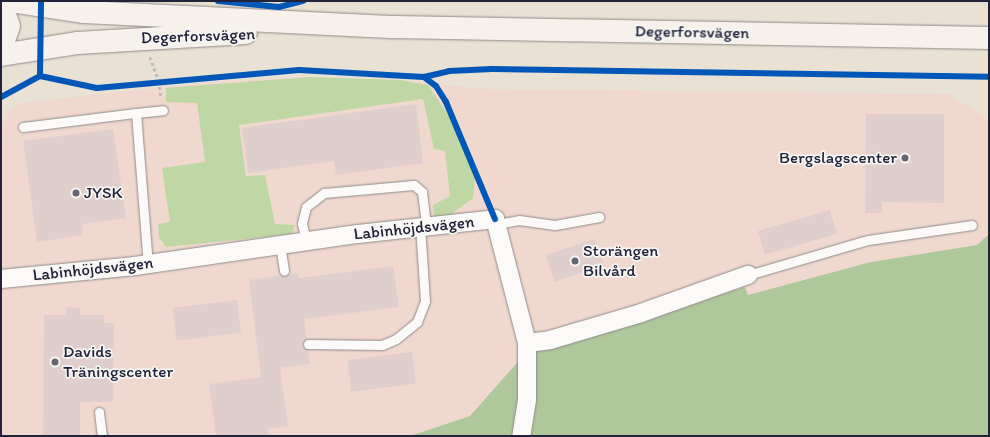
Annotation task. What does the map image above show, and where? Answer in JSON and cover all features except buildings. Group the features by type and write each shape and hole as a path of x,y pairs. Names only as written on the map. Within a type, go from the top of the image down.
{"main road":[{"name":"Degerforsvägen","path":"11,1 84,12 395,27 989,38"},
{"path":"1,2 9,26 1,49"},
{"name":"Degerforsvägen","path":"1,56 78,43 154,37 395,27"}],"street":[{"name":"Labinhöjdsvägen","path":"1,279 148,264 306,241 423,226 495,219 527,342 527,400 521,436"},
{"path":"527,342 550,340 634,315 748,275"}],"lane":[{"path":"23,127 162,110"},
{"path":"136,113 148,264"},
{"path":"306,241 302,223 306,207 324,193 414,185 422,192 425,301 417,322 396,339 382,345 308,344"},
{"path":"497,224 519,220 555,225 599,217"},
{"path":"748,275 868,240 972,225"},
{"path":"280,245 284,271"},
{"path":"100,412 102,436"}],"path":[{"path":"143,52 149,55 160,81 162,110"},
{"path":"152,82 167,80"}],"shaded area":[{"path":"309,77 400,80 483,89 949,94 989,120 989,234 977,245 871,262 748,295 745,287 524,355 470,416 410,436 2,436 1,139 2,125 9,112 19,103 222,81"}],"green space":[{"path":"309,77 400,80 428,85 452,121 475,177 473,198 449,216 434,217 433,205 450,196 445,151 434,149 423,99 239,125 246,176 265,175 275,224 295,225 292,234 166,247 159,237 158,224 170,222 162,168 205,162 197,103 166,102 166,88"},
{"path":"989,234 989,436 410,436 470,416 524,355 745,287 748,295 871,262 977,245"}],"cycle path":[{"path":"40,76 41,1"},
{"path":"218,1 279,7 303,1"},
{"path":"1,97 40,76 97,88 299,70 424,77 449,71 492,69 989,77"},
{"path":"424,77 436,86 446,102 495,219"}],"place":[{"name":"Bergslagscenter","path":"905,158"},
{"name":"JYSK","path":"76,193"},
{"name":"Storängen Bilvård","path":"575,261"},
{"name":"Davids Träningscenter","path":"55,362"}]}
